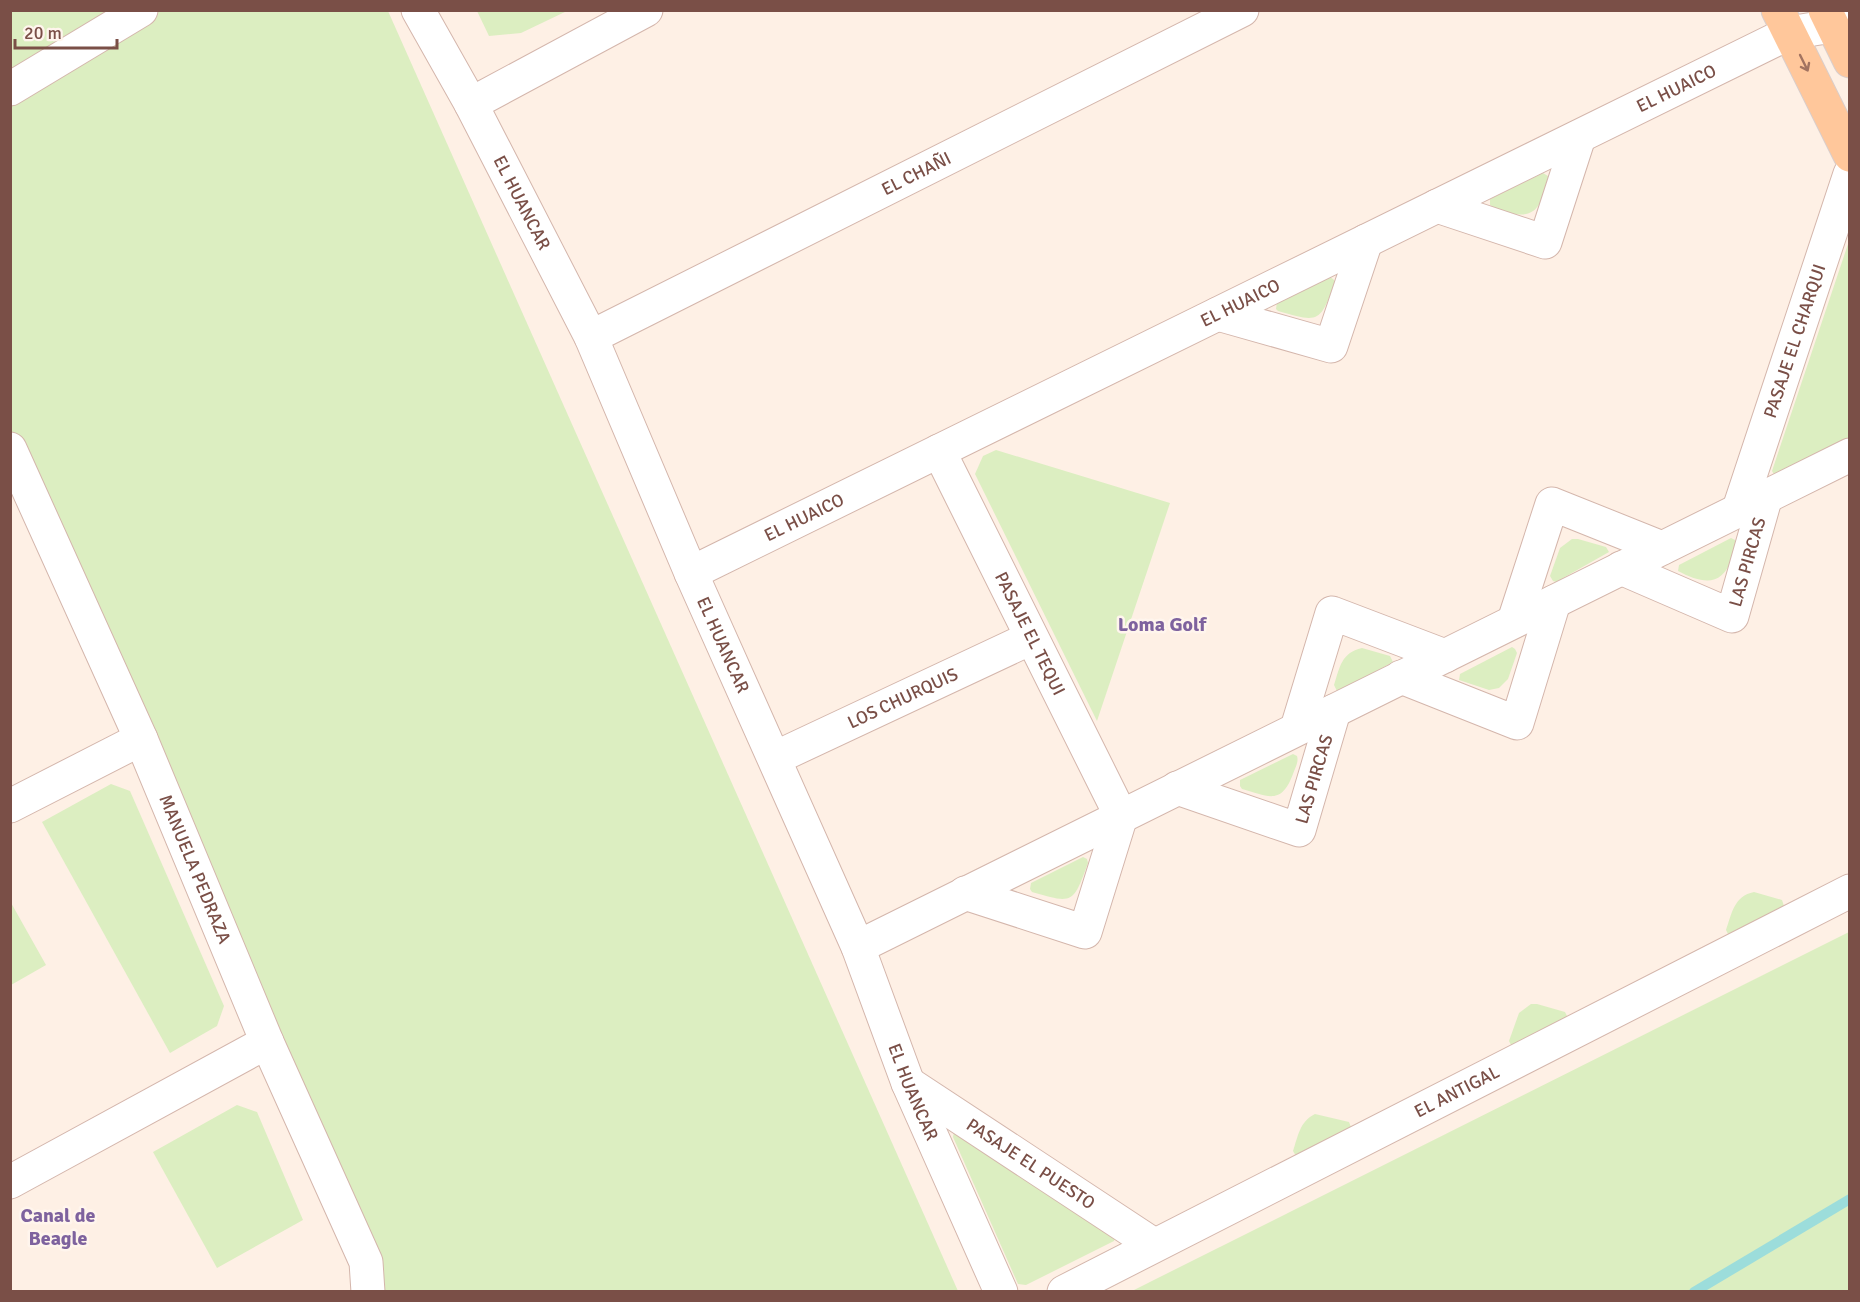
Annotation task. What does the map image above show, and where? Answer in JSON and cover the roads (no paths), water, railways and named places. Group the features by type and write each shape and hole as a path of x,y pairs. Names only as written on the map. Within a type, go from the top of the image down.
{"main road":[{"path":"1814,18 1850,61"},
{"path":"1814,18 1850,155"}],"street":[{"path":"10,89 141,10"},
{"name":"EL HUANCAR","path":"418,10 471,104 591,337 691,573 858,946 908,1083 1001,1292"},
{"path":"471,104 646,10"},
{"name":"EL CHAÑI","path":"591,337 1242,10"},
{"name":"EL HUAICO","path":"691,573 1579,137 1814,18"},
{"path":"1437,206 1545,242 1579,137"},
{"name":"PASAJE EL CHARQUI","path":"1753,502 1850,174"},
{"path":"1218,314 1331,346 1366,241"},
{"name":"PASAJE EL TEQUI","path":"939,451 1121,816"},
{"name":"MANUELA PEDRAZA","path":"11,452 141,739 267,1042 366,1262 368,1292"},
{"name":"LAS PIRCAS","path":"858,946 1850,455"},
{"name":"LAS PIRCAS","path":"1621,568 1732,616 1753,502"},
{"path":"1514,621 1552,504 1662,548"},
{"path":"1401,677 1517,723 1554,602"},
{"name":"LAS PIRCAS","path":"1297,728 1332,613 1444,656"},
{"name":"LOS CHURQUIS","path":"775,758 1031,638"},
{"name":"LAS PIRCAS","path":"1177,788 1299,830 1334,711"},
{"path":"10,806 141,739"},
{"path":"965,893 1085,932 1121,816"},
{"name":"EL ANTIGAL","path":"1064,1292 1850,891"},
{"path":"10,1182 267,1042"},
{"name":"PASAJE EL PUESTO","path":"908,1083 1154,1245"}],"waterway":[{"path":"1694,1292 1850,1199"}],"district":[{"name":"Loma Golf","path":"1162,624"},
{"name":"Canal de Beagle","path":"58,1226"}]}
